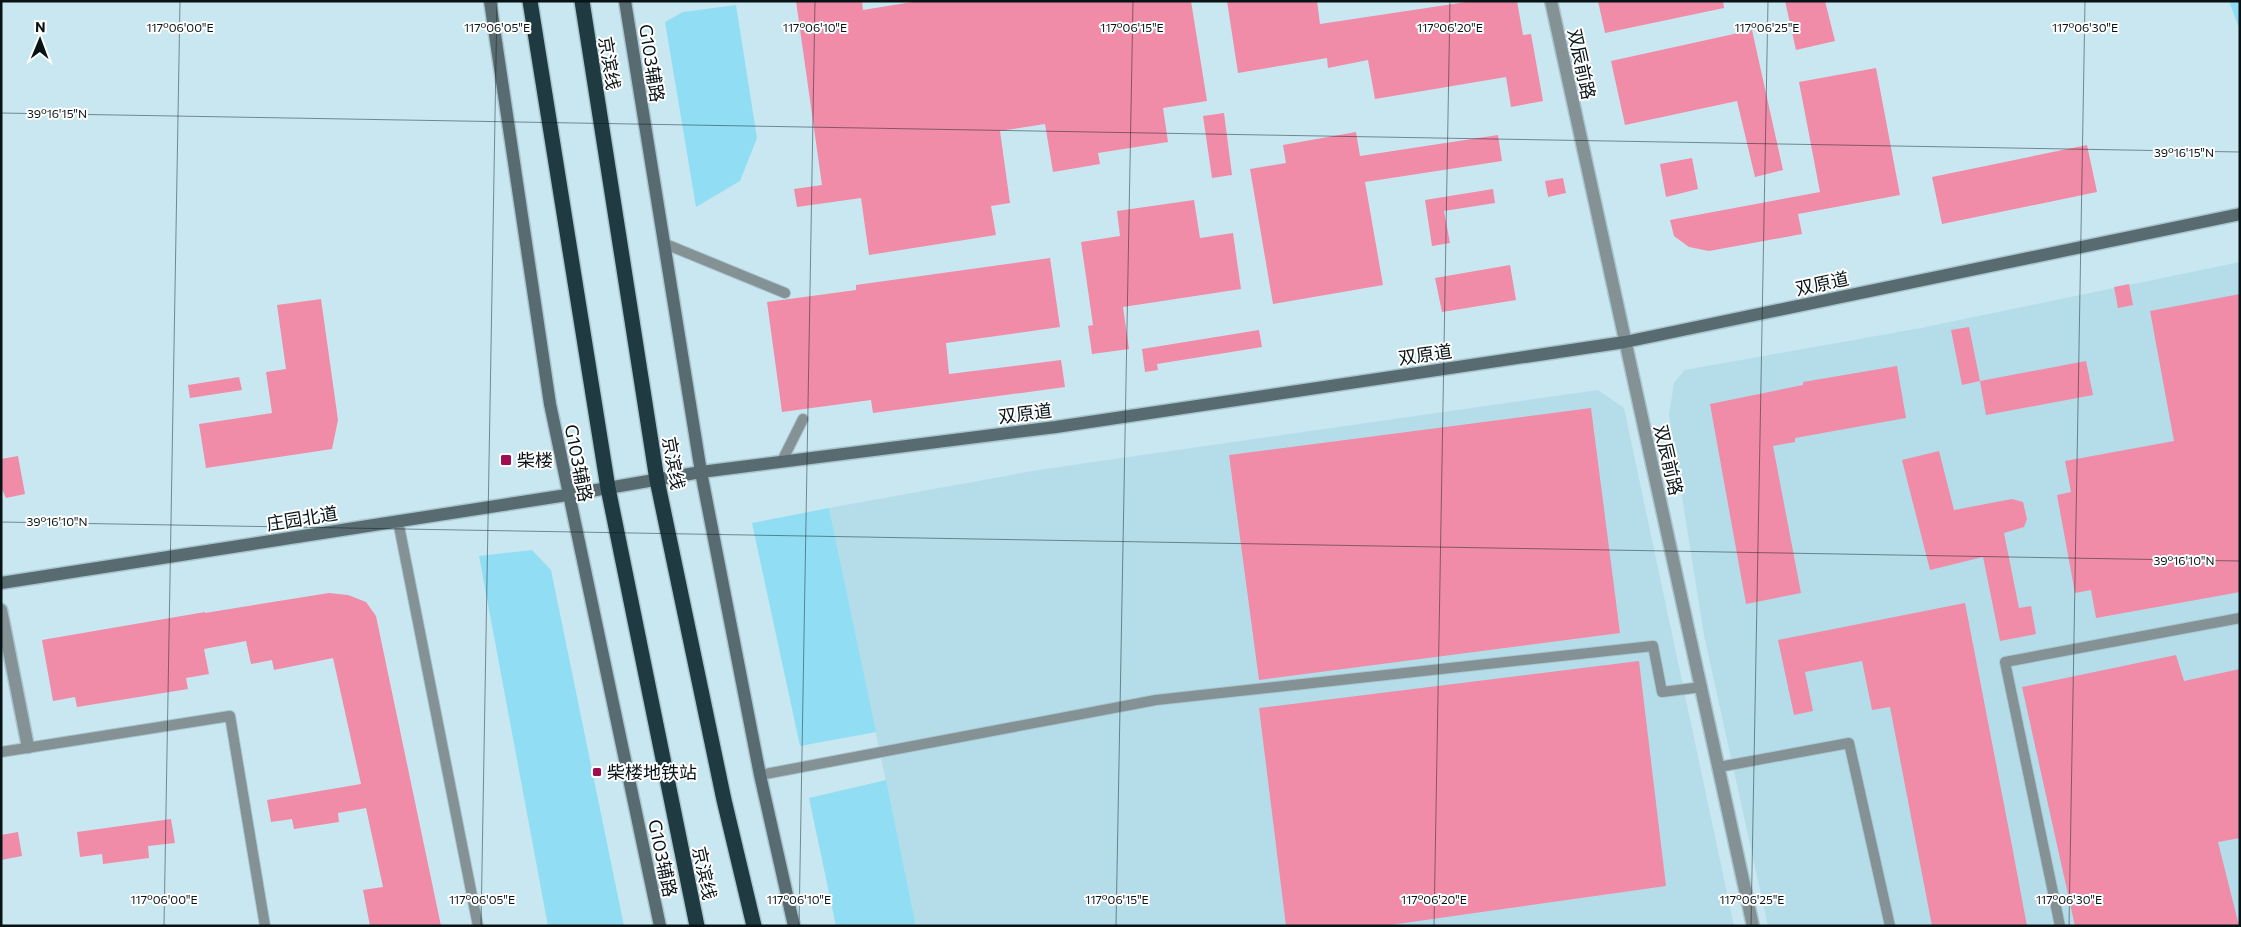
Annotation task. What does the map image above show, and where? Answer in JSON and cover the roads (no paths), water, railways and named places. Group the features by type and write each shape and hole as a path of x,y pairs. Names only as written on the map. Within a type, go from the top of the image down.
{"highway":[{"name":"京滨线","path":"530,1 608,488 697,926"},
{"name":"京滨线","path":"582,1 657,480 724,800 754,926"}],"main road":[{"name":"G103辅路","path":"490,1 550,404 567,495 660,926"},
{"name":"G103辅路","path":"624,1 702,472 760,775 794,926"},
{"name":"双原道","path":"608,488 702,472 1066,425 1625,342 2240,214"},
{"name":"庄园北道","path":"1,583 608,488"}],"street":[{"name":"双辰前路","path":"1551,1 1754,926"},
{"path":"1,610 28,747"}],"lane":[{"path":"663,244 785,293"},
{"path":"782,462 803,419"},
{"path":"398,521 478,926"},
{"path":"2060,926 2005,662 2240,618"},
{"path":"760,775 1156,700 1653,646 1662,692 1702,687"},
{"path":"1,752 230,716 265,926"},
{"path":"1719,767 1849,743 1890,926"}],"place":[{"name":"柴楼","path":"506,460"},
{"name":"柴楼地铁站","path":"597,772"}]}
